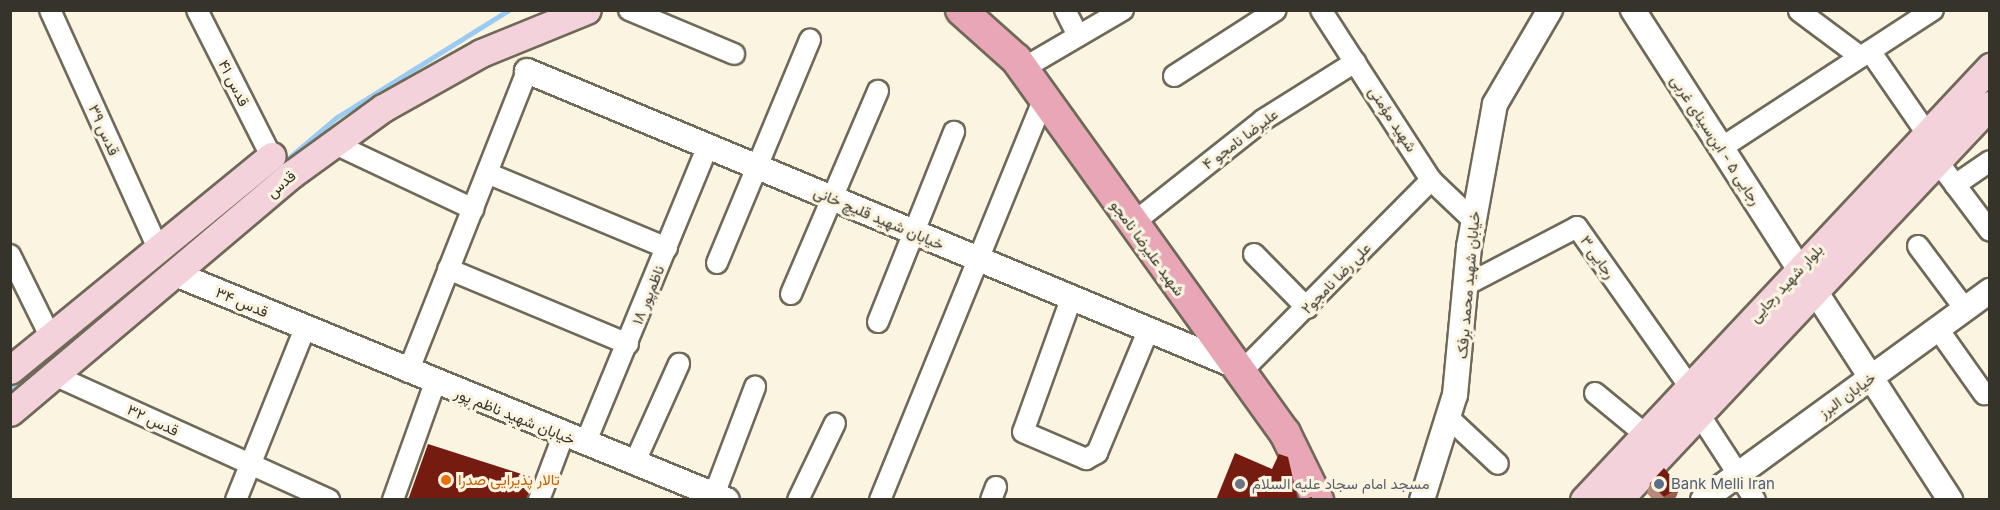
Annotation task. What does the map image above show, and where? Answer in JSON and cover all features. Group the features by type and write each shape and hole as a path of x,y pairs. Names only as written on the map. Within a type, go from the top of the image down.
{"main road":[{"name":"قدس","path":"10,411 178,275 334,144 383,108 481,53 587,10"},
{"name":"شهید علیرضا نامجو","path":"961,10 1022,69 1042,104 1285,433 1317,500"},
{"name":"بلوار شهید رجایی","path":"1584,500 1989,68"},
{"name":"بلوار شهید رجایی","path":"1618,500 1701,417 1989,105"},
{"name":"قدس","path":"10,370 51,339 271,156"},
{"path":"209,207 230,230"},
{"path":"1799,269 1815,291"}],"street":[{"name":"قدس ۳۹","path":"50,10 159,250"},
{"name":"قدس ۴۱","path":"197,10 271,156"},
{"path":"629,10 734,54"},
{"path":"1065,10 1078,36"},
{"path":"1022,69 1123,10"},
{"path":"1174,76 1276,10"},
{"name":"شهید مؤمنی","path":"1321,10 1431,180 1473,220"},
{"name":"خیابان شهید محمد برفک","path":"1422,500 1451,420 1468,284 1473,220 1495,104 1550,10"},
{"name":"رجایی ۵ - ابن‌سینای غربی","path":"1633,10 1799,269"},
{"path":"1721,148 1933,10"},
{"path":"1799,11 1866,54 1928,135"},
{"path":"717,263 810,40"},
{"name":"علیرضا نامجو ۴","path":"1132,224 1263,120 1355,62"},
{"path":"408,372 527,71"},
{"name":"خیابان شهید قلیچ خانی","path":"527,71 708,145 1236,369"},
{"path":"791,294 878,91"},
{"path":"880,500 1042,104"},
{"path":"878,322 954,132"},
{"path":"334,144 472,209"},
{"name":"ناظم‌پور ۱۸","path":"539,500 628,344 708,145"},
{"path":"1955,185 1989,161"},
{"path":"1938,162 1989,231"},
{"path":"487,173 667,248"},
{"name":"علی رضا نامجو۲","path":"1236,369 1307,308 1431,180"},
{"name":"رجایی ۳","path":"1468,284 1577,227 1690,387"},
{"path":"1918,246 1965,309"},
{"path":"1254,254 1307,308"},
{"path":"10,255 51,339"},
{"path":"448,269 628,344"},
{"name":"قدس ۳۴","path":"178,275 305,328"},
{"path":"1815,291 1950,500"},
{"name":"خیابان البرز","path":"1703,500 1989,291"},
{"path":"1071,299 1023,432 1086,459 1097,453 1148,331"},
{"path":"236,500 305,328"},
{"name":"خیابان شهید ناظم پور","path":"305,328 710,496"},
{"path":"1938,328 1984,393"},
{"path":"634,464 679,364"},
{"name":"قدس ۳۲","path":"56,375 329,500"},
{"path":"393,500 435,383"},
{"path":"710,496 755,387"},
{"path":"1595,393 1646,435"},
{"path":"1701,417 1755,500"},
{"path":"1451,420 1498,464"},
{"path":"798,500 835,423"}],"building":[{"path":"428,444 534,478 526,500 408,500"},
{"path":"1235,453 1272,469 1279,454 1288,457 1298,500 1216,500"},
{"path":"1664,468 1680,487 1664,497 1650,483"}],"waterway":[{"path":"278,167 337,117 509,10"},
{"path":"10,388 241,198"}],"place":[{"name":"تالار پذیرایی صدرا","path":"446,480"},
{"name":"مسجد امام سجاد علیه السلام","path":"1240,484"},
{"name":"Bank Melli Iran","path":"1659,484"}]}
